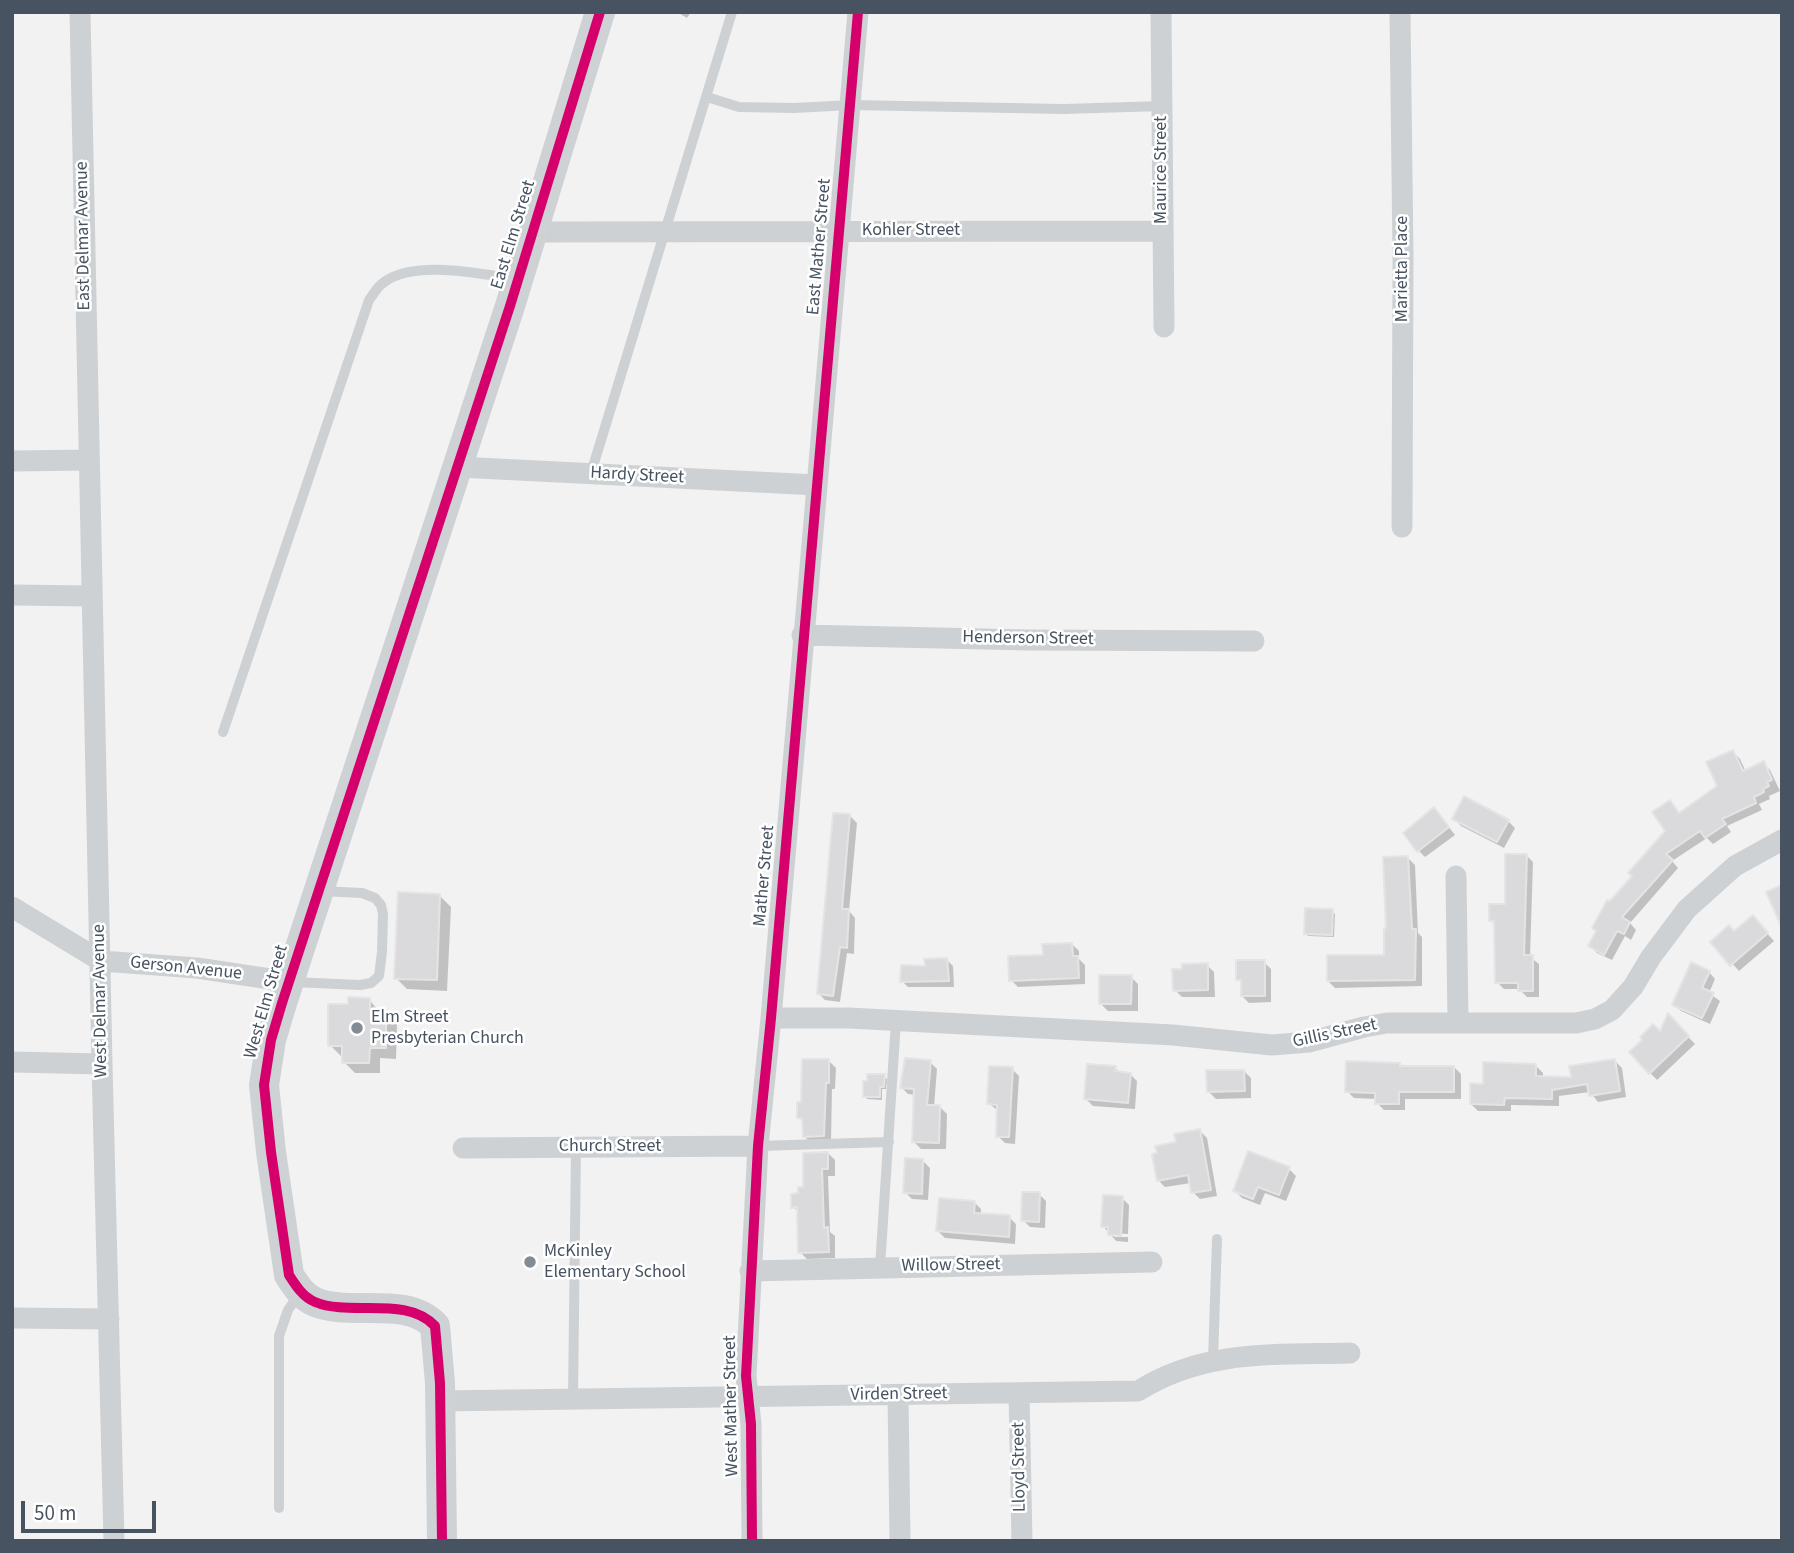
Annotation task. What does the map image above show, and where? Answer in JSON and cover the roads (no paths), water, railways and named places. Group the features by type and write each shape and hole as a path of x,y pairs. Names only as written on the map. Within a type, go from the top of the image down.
{"street":[{"name":"East Delmar Avenue","path":"80,12 89,460"},
{"name":"East Elm Street","path":"458,467 519,279 600,12"},
{"name":"East Mather Street","path":"817,485 858,12"},
{"name":"Maurice Street","path":"1161,12 1164,327"},
{"name":"Marietta Place","path":"1400,12 1402,527"},
{"name":"Kohler Street","path":"533,232 1163,231"},
{"path":"12,461 89,460"},
{"name":"West Delmar Avenue","path":"89,460 114,1541"},
{"name":"Hardy Street","path":"458,467 817,485"},
{"name":"West Elm Street","path":"301,1292 289,1275 284,1248 264,1085 271,1040 458,467"},
{"name":"Mather Street","path":"750,1271 758,1146 817,485"},
{"path":"12,594 91,596"},
{"name":"Henderson Street","path":"802,635 1254,641"},
{"name":"Gillis Street","path":"771,1018 817,1016 1173,1035 1272,1045 1309,1042 1387,1023 1576,1023 1595,1019 1612,1010 1633,988 1651,957 1687,909 1735,866 1782,840"},
{"path":"1457,876 1458,1022"},
{"name":"Gerson Avenue","path":"12,907 101,961 197,968 290,982"},
{"path":"12,1062 102,1064"},
{"name":"Church Street","path":"463,1148 758,1146"},
{"name":"Willow Street","path":"750,1271 1152,1262"},
{"name":"West Mather Street","path":"750,1271 747,1376 751,1424 752,1541"},
{"path":"301,1292 313,1301 325,1305 390,1309 417,1314 435,1326 441,1401 442,1541"},
{"path":"12,1318 109,1319"},
{"name":"Virden Street","path":"441,1401 1138,1391 1158,1378 1213,1360 1257,1355 1350,1353"},
{"name":"Lloyd Street","path":"1019,1393 1022,1541"},
{"path":"898,1395 900,1541"}],"lane":[{"path":"591,473 732,12"},
{"path":"707,97 739,107 851,105 1064,109 1162,106"},
{"path":"223,732 369,300 383,283 402,274 444,268 519,279"},
{"path":"290,982 360,985 371,983 379,976 383,939 381,905 375,898 362,892 318,891"},
{"path":"880,1267 896,1021"},
{"path":"758,1146 889,1142"},
{"path":"573,1399 576,1147"},
{"path":"1213,1360 1217,1238"},
{"path":"279,1508 279,1336 288,1310 301,1292"}],"place":[{"name":"Elm Street Presbyterian Church","path":"357,1028"},
{"name":"McKinley Elementary School","path":"530,1262"}]}
